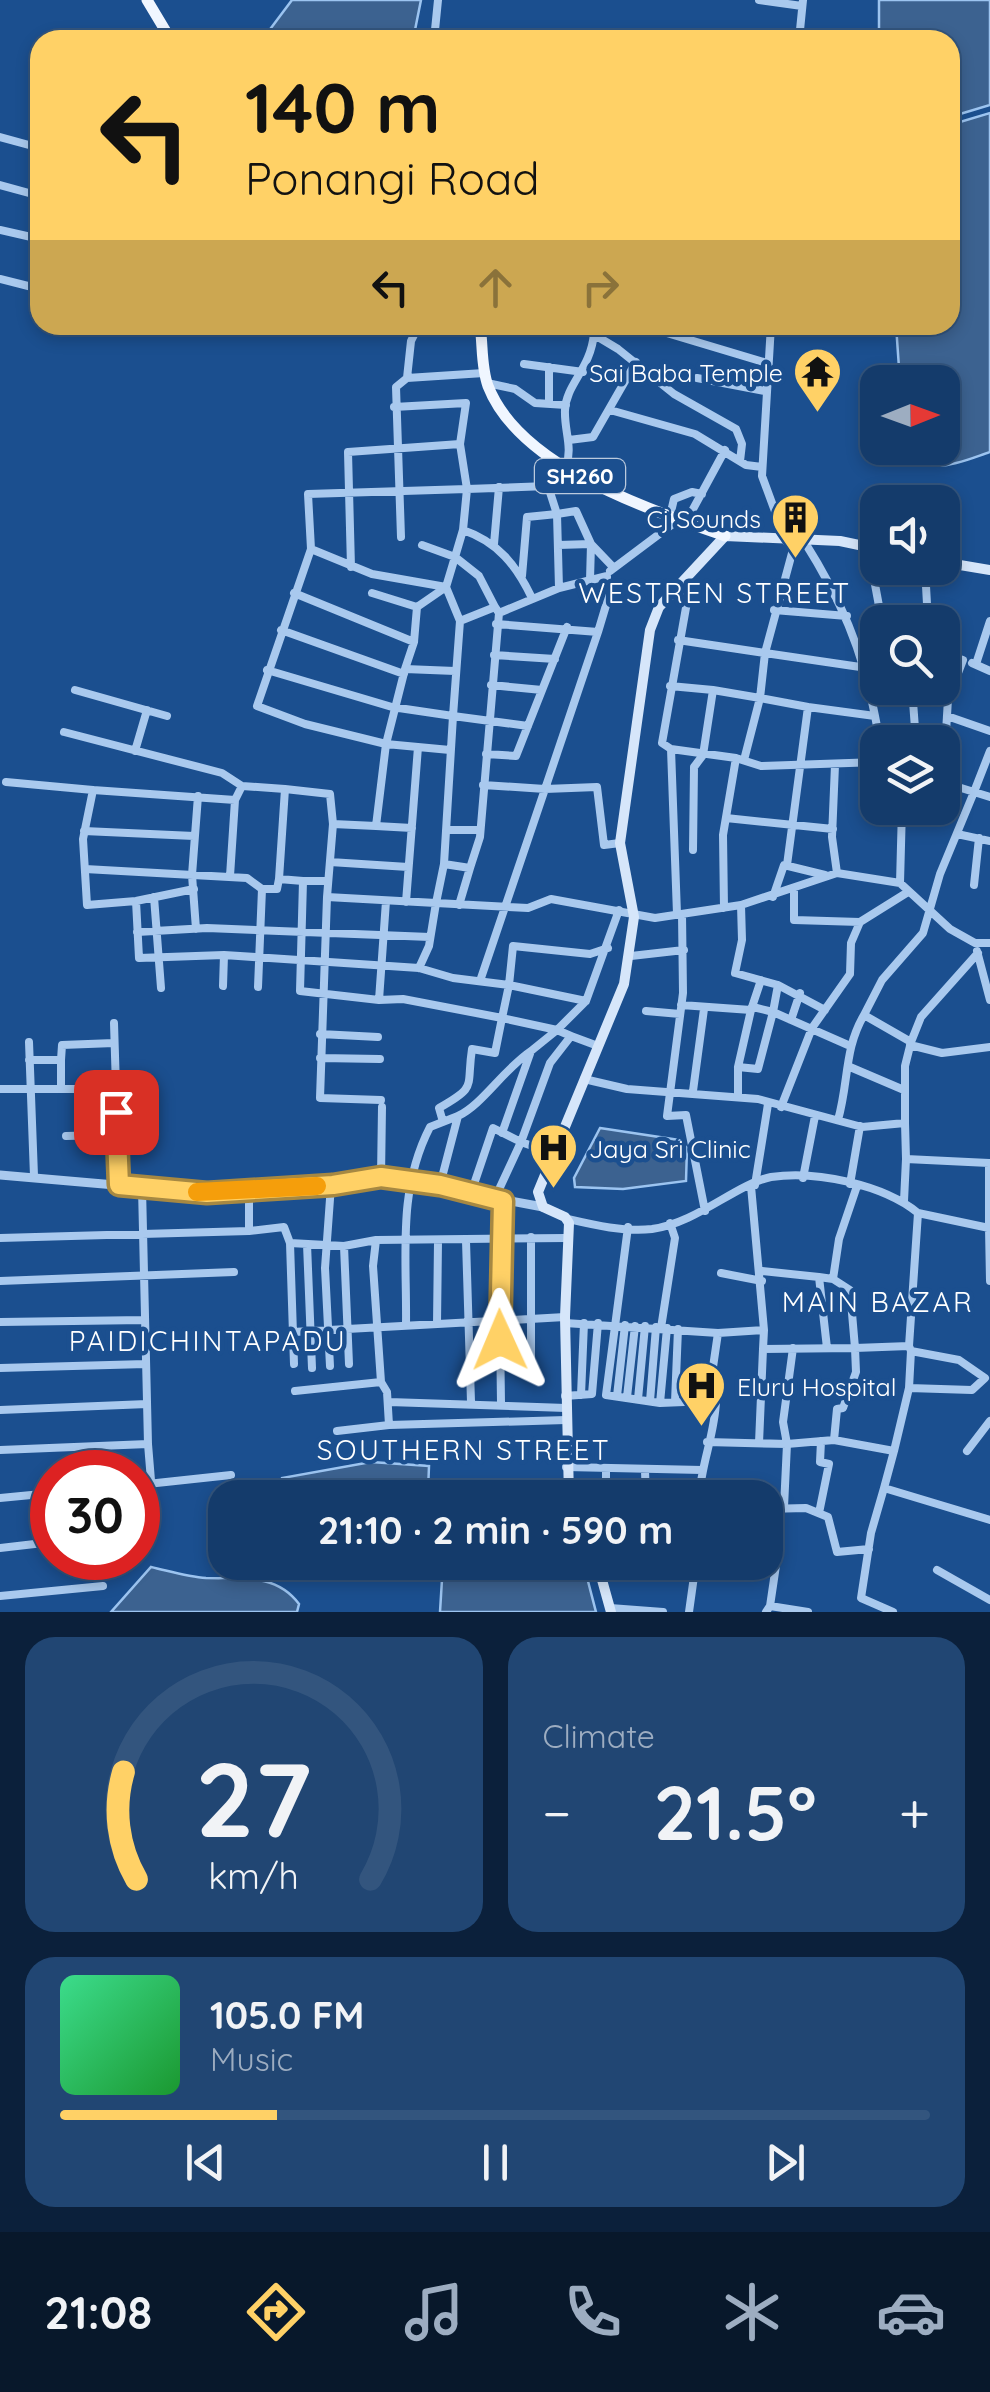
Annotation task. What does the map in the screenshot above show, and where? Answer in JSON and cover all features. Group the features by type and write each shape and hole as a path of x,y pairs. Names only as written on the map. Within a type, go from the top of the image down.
{"main road":[{"path":"147,0 165,30"},
{"name":"SH260","path":"481,335 486,378 510,422 566,467 678,519 725,536"},
{"path":"567,1480 568,1219 543,1208 540,1183 631,956 634,917 620,843 650,630 659,607 725,536 860,547"},
{"path":"960,565 990,570"},
{"path":"602,1580 610,1610"}],"street":[{"path":"435,30 438,0"},
{"path":"759,0 802,3 800,30"},
{"path":"0,137 30,145"},
{"path":"0,185 30,193"},
{"path":"0,230 30,237"},
{"path":"0,280 30,287"},
{"path":"407,378 414,335"},
{"path":"566,467 566,406 591,359 594,335"},
{"path":"596,335 674,394 736,430 742,444 740,461"},
{"path":"673,335 767,363"},
{"path":"770,335 762,467 767,498 847,616 860,650"},
{"path":"569,440 593,438 636,362"},
{"path":"524,364 583,372"},
{"path":"548,402 549,368"},
{"path":"401,538 394,407 396,387 407,378 486,378 536,404 566,406"},
{"path":"697,378 765,392"},
{"path":"394,407 466,403 460,444 467,489 464,530 446,587 416,608"},
{"path":"610,410 695,434 740,461 762,467"},
{"path":"352,567 348,452 460,444"},
{"path":"460,621 610,572 678,519 702,494 725,450"},
{"path":"450,750 386,744 305,724 257,706 311,549 308,494 548,486 557,514 559,588"},
{"path":"494,544 498,487"},
{"path":"678,519 674,499 692,492 702,494"},
{"path":"480,981 501,908 598,632 610,572 576,511 527,517 522,576"},
{"path":"464,530 494,544 522,576 532,598"},
{"path":"724,908 726,818 760,698 774,610 795,542"},
{"path":"558,546 591,544"},
{"path":"590,580 591,544"},
{"path":"422,545 455,557 479,576 497,610 480,830 458,905"},
{"path":"311,549 352,567 446,587"},
{"path":"682,582 688,602 662,743 671,750 740,759 760,766 860,764"},
{"path":"419,968 430,937 444,864 460,621 446,587"},
{"path":"294,593 414,642"},
{"path":"372,593 416,608"},
{"path":"376,826 392,708 414,642 416,608"},
{"path":"774,610 847,616"},
{"path":"976,664 990,621"},
{"path":"496,624 598,632"},
{"path":"486,754 516,756 568,627"},
{"path":"281,630 404,672 455,671"},
{"path":"678,640 860,665"},
{"path":"494,655 556,659"},
{"path":"960,659 990,671"},
{"path":"946,725 951,690 963,660"},
{"path":"267,670 392,708 528,726"},
{"path":"491,685 542,690"},
{"path":"670,686 875,716"},
{"path":"75,690 167,716"},
{"path":"693,850 694,766 703,755 713,690"},
{"path":"873,705 877,725"},
{"path":"773,897 779,871 787,865 808,708"},
{"path":"135,752 147,710"},
{"path":"947,716 990,732"},
{"path":"64,732 222,773 242,786 330,794 333,824 322,963 320,1098 381,1103 381,1177"},
{"path":"406,902 418,747"},
{"path":"671,750 684,950 668,1116 686,1116 705,1211"},
{"path":"838,1120 850,1067 848,1044 882,980 923,933 940,874 990,751"},
{"path":"836,766 833,829 837,873"},
{"path":"6,782 235,800"},
{"path":"484,785 596,787 604,845 620,843"},
{"path":"230,876 235,800 242,786"},
{"path":"960,787 990,796"},
{"path":"85,869 230,876 247,878 262,889 277,889 286,789"},
{"path":"93,790 84,832 87,905 136,902 194,889"},
{"path":"196,929 192,876 198,796"},
{"path":"726,818 833,829"},
{"path":"333,824 412,828"},
{"path":"900,883 902,825"},
{"path":"446,830 480,830"},
{"path":"84,832 194,836"},
{"path":"957,834 990,841"},
{"path":"974,885 979,838"},
{"path":"330,862 408,867"},
{"path":"444,864 470,868"},
{"path":"787,865 825,875"},
{"path":"326,898 501,908 528,908 551,898 620,910 634,917 741,905 837,873 900,883 950,929 975,943 990,943"},
{"path":"279,879 328,881"},
{"path":"303,881 298,989 321,996 403,999 557,1030 598,1046"},
{"path":"794,888 794,920 860,922 908,892"},
{"path":"258,987 262,889"},
{"path":"154,897 161,988"},
{"path":"379,1000 386,901"},
{"path":"136,902 139,958 224,955 419,968 586,1001"},
{"path":"741,905 742,940 735,973 800,994 825,1010"},
{"path":"406,1325 405,1240 410,1180 430,1127 458,1116 586,1001 620,910"},
{"path":"780,1107 812,1028 850,974 852,942 860,922"},
{"path":"137,932 384,932 430,937"},
{"path":"975,943 990,1000"},
{"path":"496,1053 512,946 590,954 608,948"},
{"path":"631,956 684,950"},
{"path":"904,1201 904,1090 911,1043 920,1018 948,982 978,954"},
{"path":"223,986 224,955"},
{"path":"738,1097 738,1066 761,980"},
{"path":"738,1066 758,1069 778,985"},
{"path":"791,1020 800,994"},
{"path":"646,1010 752,1008 773,1012 848,1044"},
{"path":"693,1091 704,1009"},
{"path":"864,1015 911,1043 942,1053 990,1047"},
{"path":"114,1023 119,1185"},
{"path":"320,1034 378,1038"},
{"path":"501,1403 499,1200 550,1063 571,1036"},
{"path":"30,1042 34,1176"},
{"path":"62,1088 62,1044 114,1043"},
{"path":"443,1122 438,1108 465,1094 473,1080 472,1049 520,1058"},
{"path":"502,1132 531,1052"},
{"path":"320,1058 380,1059"},
{"path":"30,1060 61,1060"},
{"path":"850,1067 904,1090"},
{"path":"584,1079 627,1089 738,1097 860,1126 905,1123"},
{"path":"0,1089 141,1089"},
{"path":"760,1443 764,1330 753,1186 768,1104"},
{"path":"440,1185 458,1116"},
{"path":"802,1178 815,1116"},
{"path":"833,1279 853,1185 860,1126"},
{"path":"471,1192 493,1128 552,1153"},
{"path":"66,1136 141,1134"},
{"path":"906,1159 990,1163 990,1281"},
{"path":"0,1175 207,1193 331,1185 381,1177 440,1185 543,1208"},
{"path":"568,1219 652,1228 705,1211 770,1178 802,1178 853,1185 904,1201 918,1213 988,1228"},
{"path":"330,1366 325,1245 331,1185"},
{"path":"142,1188 148,1450"},
{"path":"249,1190 249,1231"},
{"path":"892,1612 861,1598 868,1549 909,1388 918,1213"},
{"path":"655,1402 661,1328 675,1238 670,1223"},
{"path":"0,1238 284,1227 290,1243 294,1364"},
{"path":"606,1395 612,1324 628,1228"},
{"path":"531,1237 531,1372"},
{"path":"290,1243 344,1246 376,1240 566,1238"},
{"path":"376,1240 372,1266 381,1382 389,1402 390,1425"},
{"path":"466,1240 471,1402"},
{"path":"437,1324 438,1242"},
{"path":"307,1244 312,1368"},
{"path":"344,1246 349,1364"},
{"path":"0,1281 234,1272"},
{"path":"721,1274 819,1277 833,1279 850,1290 856,1372 843,1408 837,1410 834,1440"},
{"path":"819,1277 827,1348"},
{"path":"0,1322 145,1320"},
{"path":"293,1332 530,1320 718,1333 764,1330"},
{"path":"580,1395 584,1323"},
{"path":"592,1394 598,1323"},
{"path":"622,1396 624,1324"},
{"path":"622,1396 640,1326"},
{"path":"638,1399 640,1326"},
{"path":"675,1402 678,1329"},
{"path":"708,1401 718,1333"},
{"path":"792,1348 783,1422 787,1444 784,1508 806,1508 828,1518 838,1552 868,1549"},
{"path":"763,1349 910,1348 959,1360 988,1378 972,1390 909,1388"},
{"path":"0,1368 146,1364"},
{"path":"295,1391 381,1382"},
{"path":"337,1432 566,1408 580,1395 592,1394 655,1402 716,1401 716,1422 707,1442 701,1480"},
{"path":"389,1402 566,1408"},
{"path":"0,1410 147,1404"},
{"path":"967,1451 990,1421"},
{"path":"707,1442 787,1444 834,1440 894,1452"},
{"path":"819,1514 829,1464 820,1462 821,1441"},
{"path":"0,1450 148,1444"},
{"path":"566,1468 702,1470"},
{"path":"606,1470 606,1480"},
{"path":"646,1471 646,1480"},
{"path":"160,1483 231,1475"},
{"path":"884,1488 990,1520"},
{"path":"0,1498 30,1495"},
{"path":"0,1548 30,1545"},
{"path":"937,1570 990,1600"},
{"path":"688,1612 693,1580"},
{"path":"773,1580 768,1609 808,1612"},
{"path":"0,1596 103,1586"},
{"path":"610,1610 663,1612"}],"water":[{"path":"292,0 421,0 415,30 270,30"},
{"path":"879,0 990,0 990,105 960,114 960,30 879,30"},
{"path":"990,113 990,452 960,462 960,365 899,365 897,335 960,335 960,122"},
{"path":"600,1128 679,1140 687,1148 686,1181 623,1189 575,1187 574,1178"},
{"path":"371,1462 429,1466 428,1480 282,1478"},
{"path":"160,1569 208,1580 269,1582 299,1604 297,1612 111,1612 139,1580 160,1580"},
{"path":"442,1580 588,1580 596,1612 440,1612"}],"slow traffic":[{"path":"197,1192 317,1186"}],"place":[{"name":"Sai Baba Temple","path":"818,414"},
{"name":"Cj Sounds","path":"796,560"},
{"name":"Jaya Sri Clinic","path":"554,1190"},
{"name":"Eluru Hospital","path":"702,1428"}],"district":[{"name":"WESTREN STREET","path":"715,592"},
{"name":"MAIN BAZAR","path":"878,1301"},
{"name":"PAIDICHINTAPADU","path":"208,1340"},
{"name":"SOUTHERN STREET","path":"464,1449"}],"route":[{"path":"116,1112 119,1185 207,1193 333,1185 381,1177 440,1185 503,1201 498,1255 500,1340"}]}
